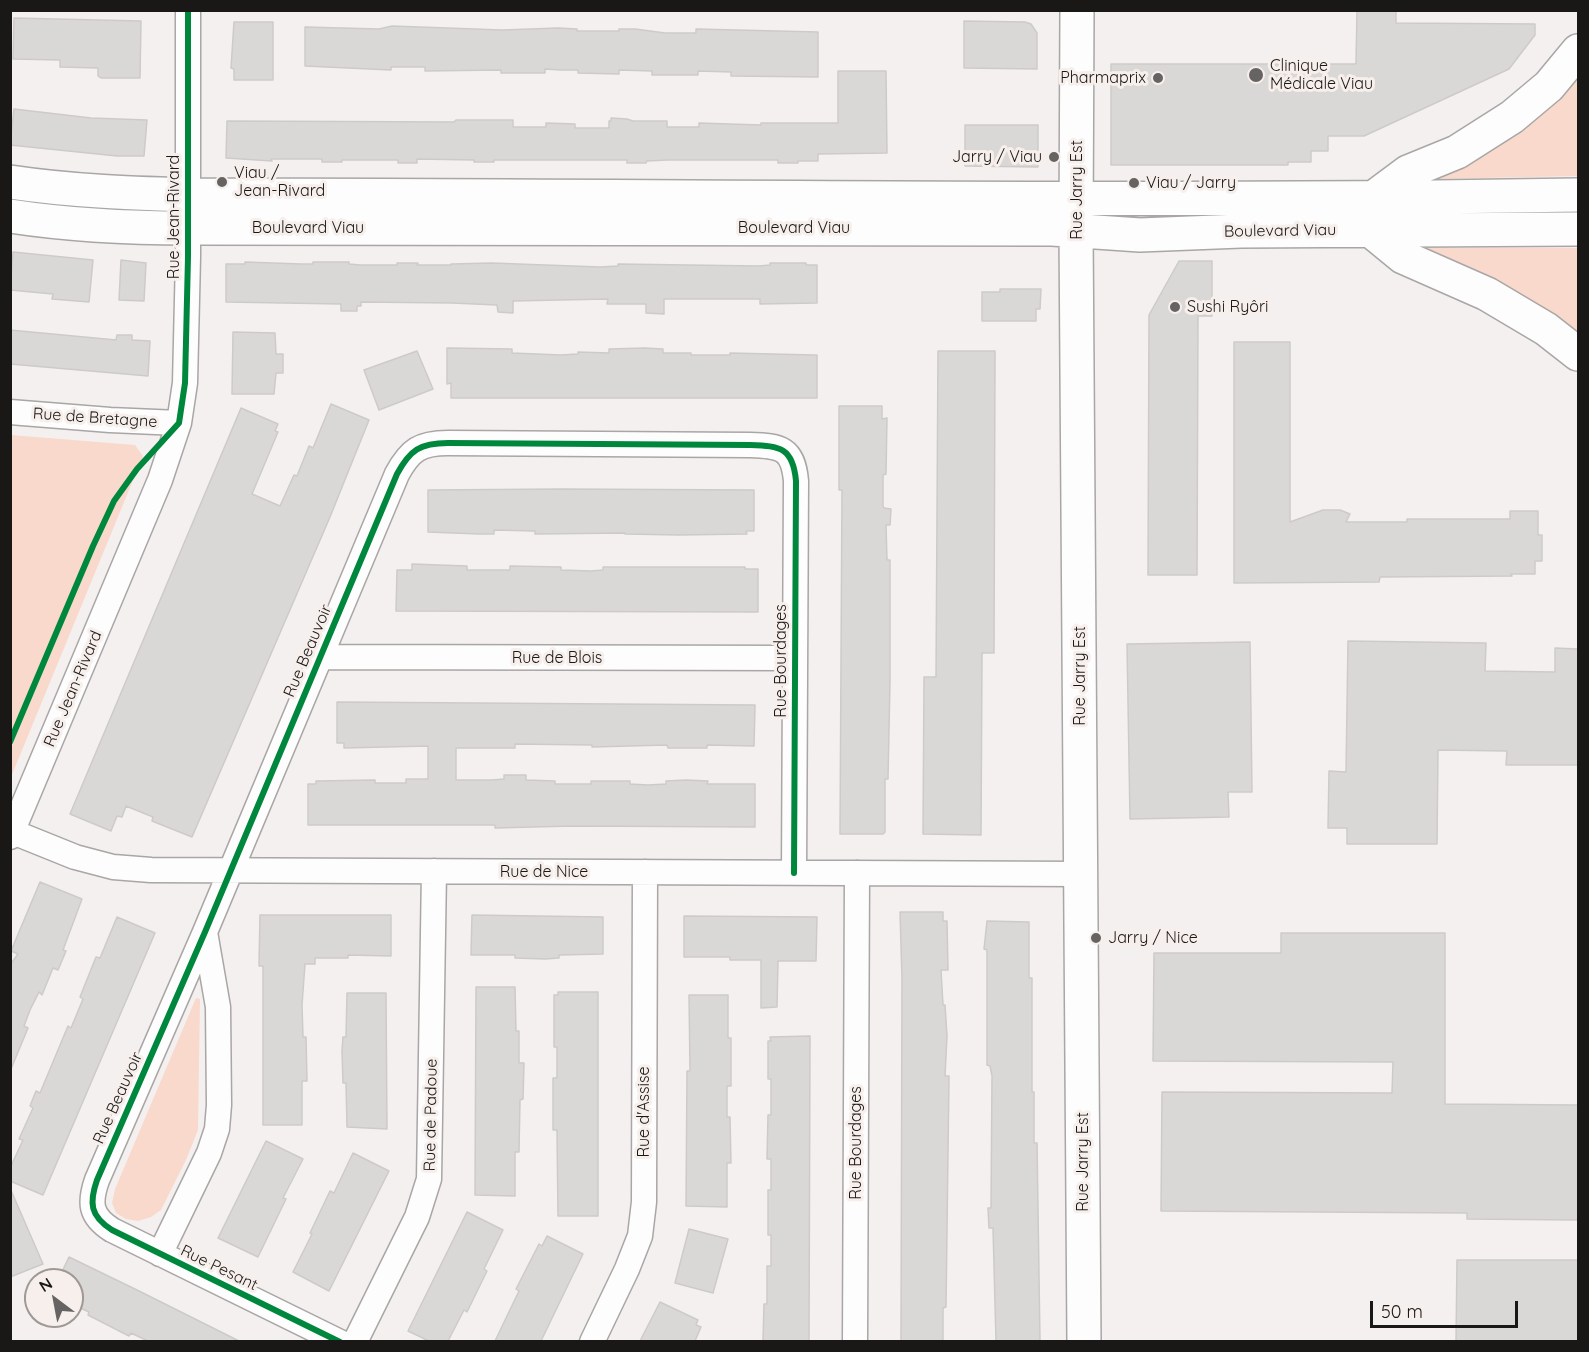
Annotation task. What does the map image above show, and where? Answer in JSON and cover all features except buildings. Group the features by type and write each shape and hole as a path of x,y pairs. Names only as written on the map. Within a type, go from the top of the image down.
{"main road":[{"name":"Rue Jarry Est","path":"1077,10 1076,230 1084,1341"},
{"path":"1373,198 1408,172 1457,152 1512,117 1549,86 1578,51"},
{"name":"Boulevard Viau","path":"10,182 85,191 188,195 1077,198 1578,195"},
{"name":"Boulevard Viau","path":"10,216 48,222 102,226 188,228 1076,230 1140,235 1241,231 1578,229"},
{"path":"1371,230 1403,257 1486,294 1546,329 1578,354"}],"street":[{"name":"Rue Jean-Rivard","path":"12,834 160,480 179,423 184,384 188,228 188,10"},
{"name":"Rue de Bretagne","path":"10,412 179,423"},
{"name":"Rue Beauvoir","path":"94,1211 91,1197 97,1180 205,932 319,657 404,461 416,449 431,443 771,445 786,451"},
{"name":"Rue Bourdages","path":"786,451 794,463 796,481 794,873"},
{"name":"Rue de Blois","path":"319,657 794,658"},
{"name":"Rue de Nice","path":"12,834 75,857 113,867 151,870 1081,874"},
{"name":"Rue de Padoue","path":"355,1341 417,1217 429,1179 434,871"},
{"name":"Rue d'Assise","path":"592,1341 627,1269 640,1236 644,1202 645,872"},
{"name":"Rue Bourdages","path":"855,1341 857,873"},
{"path":"160,1254 209,1153 217,1129 219,1105 218,1007 205,932"},
{"name":"Rue Pesant","path":"94,1211 100,1223 340,1341"}],"shaded area":[{"path":"1578,71 1578,176 1434,179 1434,175"},
{"path":"1424,248 1578,248 1578,338 1422,253"},
{"path":"11,435 135,445 143,456 11,777"},
{"path":"196,998 200,999 198,1130 161,1210 151,1217 138,1221 126,1219 116,1213 112,1203 115,1189"}],"cycle path":[{"path":"10,742 114,501 137,469 179,423 185,383 188,257 188,10"},
{"path":"340,1342 112,1230 99,1220 92,1202 97,1180 205,932 397,474 411,454 423,446 448,443 750,445 770,446 788,455 796,481 794,873"}],"place":[{"name":"Clinique Médicale Viau","path":"1256,75"},
{"name":"Pharmaprix","path":"1158,78"},
{"name":"Jarry / Viau","path":"1054,157"},
{"name":"Viau / Jean-Rivard","path":"222,182"},
{"name":"Viau / Jarry","path":"1134,183"},
{"name":"Sushi Ryôri","path":"1175,307"},
{"name":"Jarry / Nice","path":"1096,938"}]}
